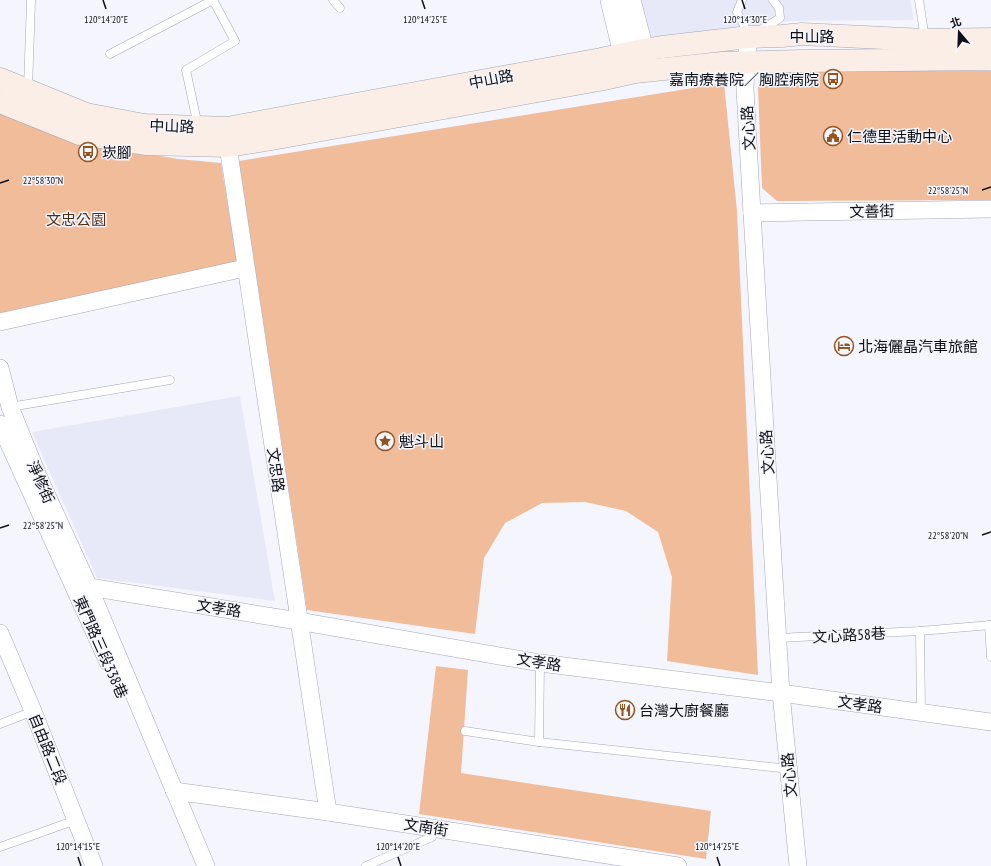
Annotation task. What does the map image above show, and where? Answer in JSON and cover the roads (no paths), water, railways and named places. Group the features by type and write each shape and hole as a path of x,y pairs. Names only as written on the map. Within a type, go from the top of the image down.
{"main road":[{"name":"中山路","path":"0,79 19,101 80,134 145,144 228,137 272,139 604,79 634,58 750,37 802,34 925,40 991,39"},
{"name":"中山路","path":"634,58 722,63 801,60 991,59"},
{"name":"中山路","path":"19,101 144,125 198,127 228,137"}],"street":[{"path":"612,0 634,58"},
{"path":"630,0 634,58"},
{"name":"文心路","path":"750,37 746,62 745,89 752,213 781,693 789,768 798,828 798,866"},
{"name":"文忠路","path":"228,137 298,621 328,812"},
{"name":"文善街","path":"752,213 991,208"},
{"path":"0,322 246,268"},
{"name":"淨修街","path":"0,368 10,407 38,476 89,587 174,791"},
{"name":"東門路三段338巷","path":"0,424 161,780 174,791 206,866"},
{"name":"文孝路","path":"89,587 248,616 298,621 540,663 781,693 839,706 921,712 991,722"},
{"name":"自由路二段","path":"0,633 33,711 94,866"},
{"name":"文南街","path":"174,791 328,812 678,866"}],"lane":[{"path":"19,101 30,0"},
{"path":"110,54 213,0 235,40 186,70 198,127"},
{"path":"333,0 340,8"},
{"path":"742,0 737,12 750,37 780,18 779,8 773,0"},
{"path":"919,0 925,40"},
{"path":"10,407 170,380"},
{"name":"文心路58巷","path":"778,638 920,631 990,625 991,657"},
{"path":"920,631 921,712"},
{"path":"538,742 540,663"},
{"path":"0,724 33,711"},
{"path":"465,731 538,742 789,768"},
{"path":"0,846 76,820"},
{"path":"366,866 432,837"}],"place":[{"name":"嘉南療養院／胸腔病院","path":"833,79"},
{"name":"仁德里活動中心","path":"833,136"},
{"name":"崁腳","path":"88,152"},
{"name":"北海儷晶汽車旅館","path":"844,346"},
{"name":"魁斗山","path":"385,441"},
{"name":"台灣大廚餐廳","path":"625,710"}],"park label":[{"name":"文忠公園","path":"76,219"}]}
